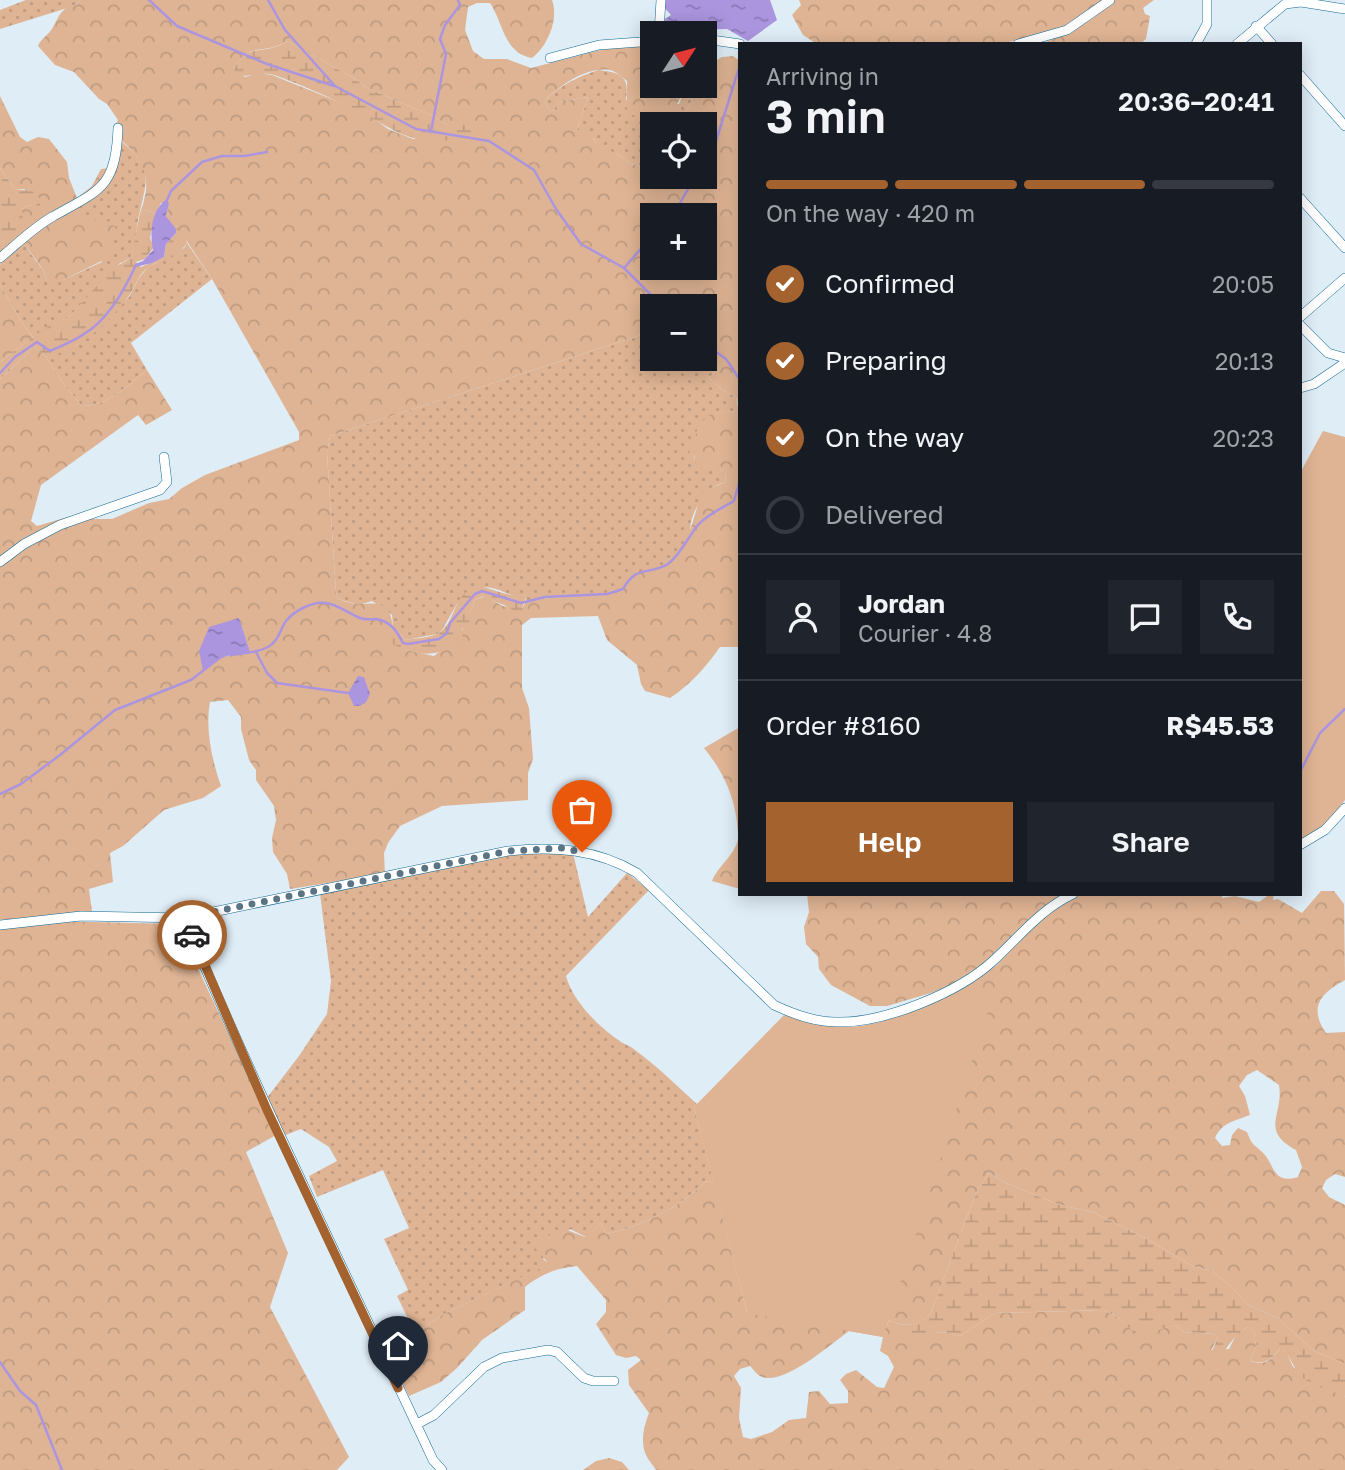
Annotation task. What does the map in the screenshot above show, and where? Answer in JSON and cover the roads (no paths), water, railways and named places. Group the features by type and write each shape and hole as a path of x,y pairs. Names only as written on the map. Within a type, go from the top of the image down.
{"street":[{"path":"660,21 661,0"},
{"path":"1025,42 1067,30 1110,0"},
{"path":"1197,42 1207,24 1207,0"},
{"path":"1239,42 1279,7 1293,2 1345,9"},
{"path":"1256,26 1270,42"},
{"path":"718,41 738,44"},
{"path":"550,58 599,45 640,42"},
{"path":"1302,77 1345,126"},
{"path":"0,258 39,225 98,191 114,165 118,128"},
{"path":"1302,200 1345,248"},
{"path":"1302,315 1345,278"},
{"path":"1302,327 1328,354 1345,360"},
{"path":"1302,387 1314,384 1345,360"},
{"path":"0,562 24,544 60,524 160,490 167,482 164,457"},
{"path":"1302,844 1325,830 1345,808"},
{"path":"0,925 81,916 184,918 509,851 561,848 621,863 637,873 774,1005 790,1013 835,1023 863,1021 923,1003 949,989 993,961 1043,913 1070,896"},
{"path":"184,918 272,1121 433,1460 442,1470"},
{"path":"416,1424 434,1415 484,1367 502,1358 548,1350 557,1352 584,1378 614,1381"}],"water":[{"path":"662,0 770,0 777,20 748,41 727,29 718,29 718,21 665,21 671,15 663,6"},
{"path":"167,199 169,204 166,216 176,233 166,244 164,257 135,267 135,264 143,261 153,250 154,216"},
{"path":"239,618 250,652 221,657 203,671 199,651 209,627"},
{"path":"358,676 364,677 370,694 366,702 354,706 348,693"}],"waterway":[{"path":"149,0 177,26 267,64 334,86"},
{"path":"268,0 285,30 335,86 416,129 489,141 534,170 556,209 581,244 624,268 650,294"},
{"path":"431,131 446,54 440,39 445,25 460,5 458,0"},
{"path":"717,138 738,71"},
{"path":"167,200 171,191 202,162 222,156 267,152"},
{"path":"680,203 688,189"},
{"path":"624,268 640,250"},
{"path":"0,373 15,357 37,342 50,351 93,328 115,303 136,265"},
{"path":"717,353 726,359 738,377"},
{"path":"231,655 255,652 268,647 275,642 289,617 320,603 338,607 362,619 385,622 396,631 403,643 408,644 439,639 447,633 450,623 475,594 482,591 521,603 545,597 607,594 623,589 638,573 668,564 702,521 734,501 738,487"},
{"path":"256,652 267,673 277,683 348,693"},
{"path":"0,794 21,784 115,710 191,680 224,656"},
{"path":"1302,768 1320,733 1345,709"},
{"path":"0,1362 20,1391 36,1405 62,1470"}]}
